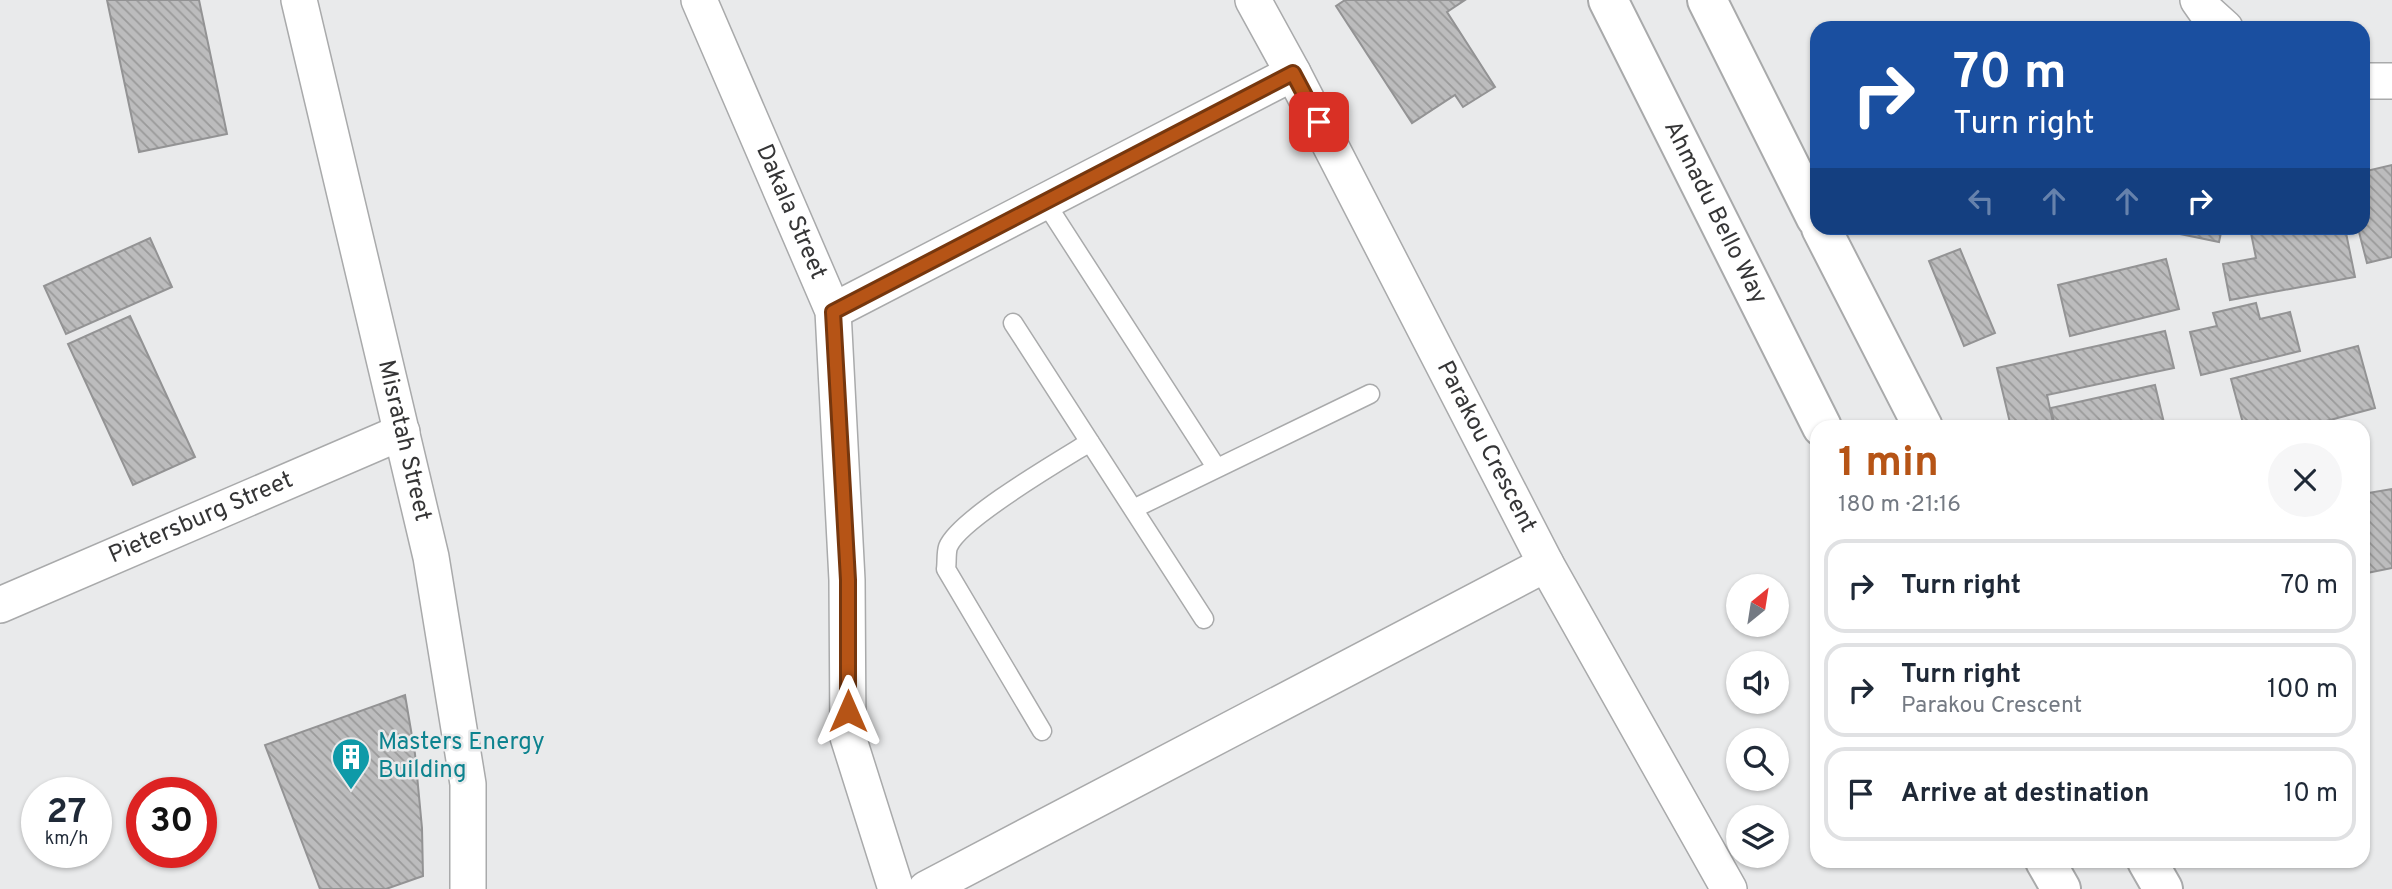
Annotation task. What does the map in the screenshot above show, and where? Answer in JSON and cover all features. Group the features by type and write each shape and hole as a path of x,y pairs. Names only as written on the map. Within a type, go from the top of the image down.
{"main road":[{"name":"Ahmadu Bello Way","path":"1608,0 1818,420"},
{"path":"1707,0 1810,206"},
{"path":"1825,235 1919,420"},
{"path":"2049,868 2061,889"},
{"path":"2151,868 2163,889"}],"street":[{"name":"Misratah Street","path":"299,0 431,557 468,784 468,889"},
{"name":"Dakala Street","path":"699,0 833,312 848,580 848,737 896,889"},
{"name":"Parakou Crescent","path":"1253,0 1546,564 1729,889"},
{"path":"2198,0 2204,10 2217,21"},
{"path":"833,312 1293,73"},
{"path":"2370,81 2392,81"},
{"name":"Pietersburg Street","path":"0,605 402,432"},
{"path":"926,889 1546,564"}],"lane":[{"path":"1045,202 1216,467"},
{"path":"1013,323 1204,619"},
{"path":"1133,509 1370,394"},
{"path":"1042,731 946,569 948,547 965,526 1020,486 1090,442"}],"building":[{"path":"107,0 199,0 227,134 139,152"},
{"path":"1345,0 1465,0 1447,12 1495,87 1463,107 1455,95 1412,123 1336,6"},
{"path":"2392,165 2392,257 2367,263 2360,235 2370,235 2370,170"},
{"path":"2185,235 2220,235 2219,242"},
{"path":"2251,235 2346,235 2355,277 2230,300 2223,264 2256,258"},
{"path":"150,238 172,287 66,334 44,286"},
{"path":"1960,249 1995,333 1964,346 1929,261"},
{"path":"2166,259 2179,309 2070,336 2058,285"},
{"path":"2256,303 2260,319 2290,312 2300,351 2201,375 2190,332 2217,326 2213,313"},
{"path":"130,316 195,457 133,485 68,344"},
{"path":"2165,331 2174,368 2047,395 2052,420 2009,420 1997,368"},
{"path":"2358,346 2375,408 2330,420 2242,420 2231,379"},
{"path":"2155,385 2163,420 2054,420 2051,408"},
{"path":"2392,489 2392,568 2370,572 2370,493"},
{"name":"Masters Energy Building","path":"405,695 415,754 422,828 423,876 386,889 320,889 265,745"}],"place":[{"name":"Masters Energy Building","path":"351,791"}],"route":[{"path":"848,711 848,580 833,312 1293,73 1319,122"}]}
